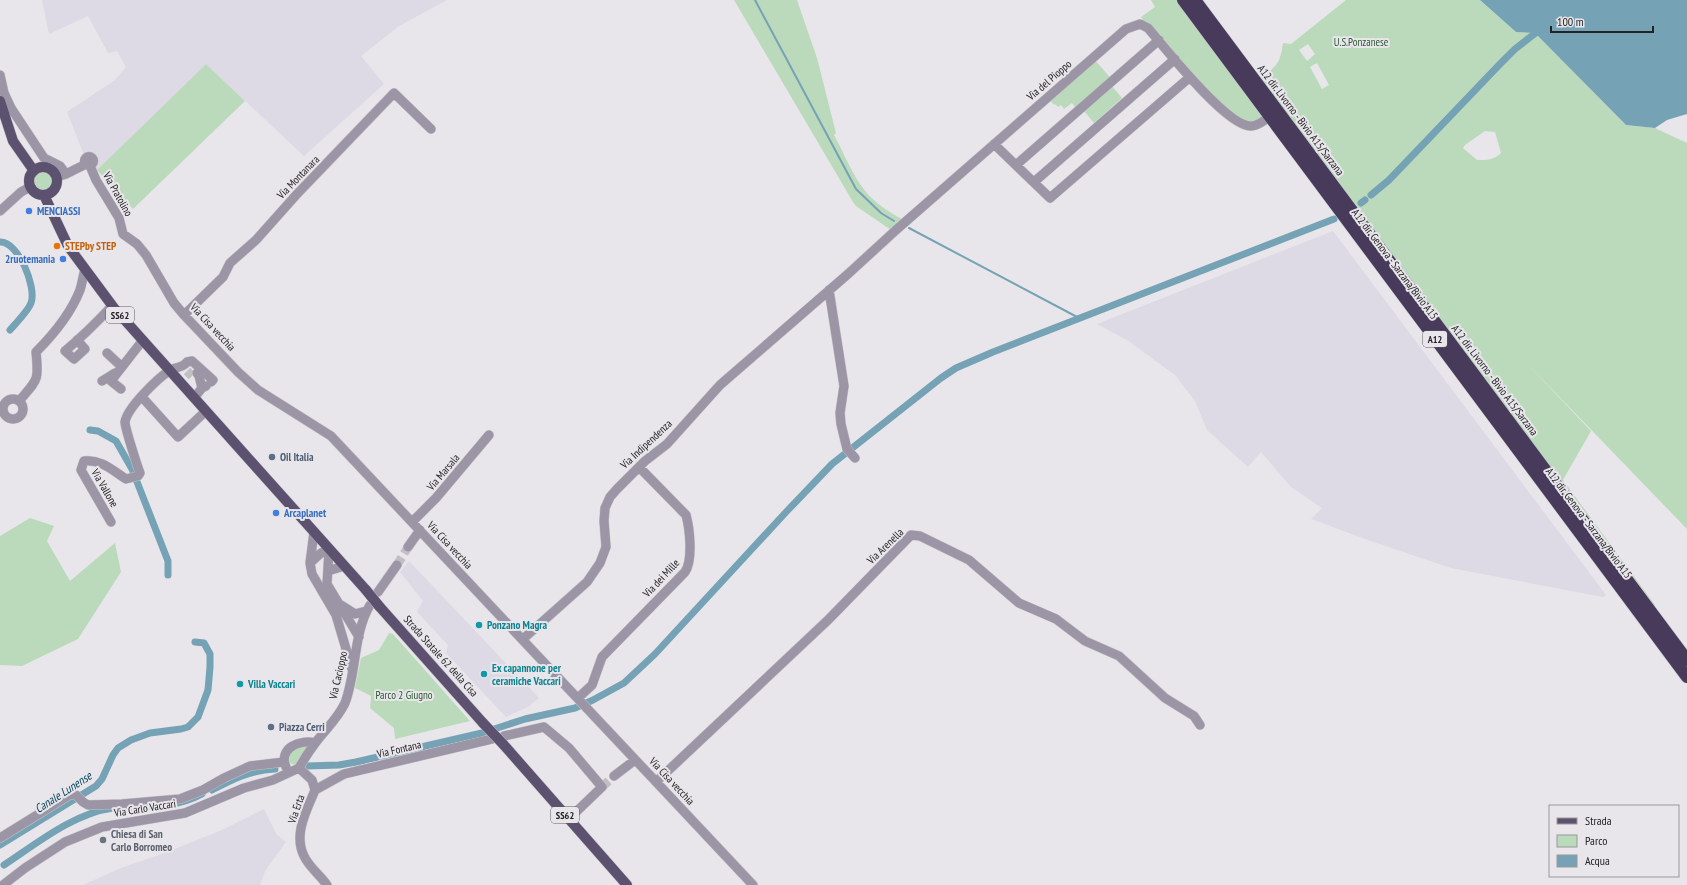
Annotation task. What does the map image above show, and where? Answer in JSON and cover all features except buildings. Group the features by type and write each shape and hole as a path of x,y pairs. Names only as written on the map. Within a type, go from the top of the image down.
{"highway":[{"name":"A12 dir. Genova - Sarzana/Bivio A15","path":"1183,0 1687,677"},
{"name":"A12 dir. Livorno - Bivio A15/Sarzana","path":"1195,0 1687,660"}],"main road":[{"path":"0,102 13,141 34,171"},
{"path":"45,168 61,175 57,181 55,189 44,195 36,193 30,186 30,180 34,171 45,168"},
{"name":"SS62","path":"44,195 68,246 112,306 170,369 194,398 366,590 372,607"},
{"name":"Strada Statale 62 della Cisa","path":"372,607 484,723 503,740"},
{"name":"SS62","path":"503,740 627,885"}],"street":[{"name":"Via del Pioppo","path":"848,274 994,144 1126,29 1133,25 1145,26 1159,40 1203,92 1237,122 1251,126 1268,118"},
{"path":"1016,165 1159,40"},
{"path":"1034,182 1175,59"},
{"path":"0,75 4,93 11,108 44,158 60,166 61,175"},
{"path":"994,144 1050,198 1190,77"},
{"name":"Via Montanara","path":"184,315 223,277 230,263 256,240 297,194 394,93 431,130"},
{"name":"Via Pratolino","path":"61,175 88,165 119,218 123,234"},
{"path":"0,211 30,186"},
{"name":"Via Cisa vecchia","path":"123,234 136,244 146,255 174,303 238,372 258,390 331,436 752,885"},
{"path":"19,401 36,381 38,373 36,352 46,342 68,313 80,290 85,269"},
{"name":"Via Indipendenza","path":"522,639 587,582 604,556 606,547 604,521 605,508 610,497 639,467 667,444 720,385 848,274"},
{"path":"829,290 844,386 840,413 851,454"},
{"path":"77,340 112,306"},
{"path":"121,390 111,381 143,340"},
{"path":"107,353 121,368"},
{"path":"190,367 206,385"},
{"path":"170,369 190,367 213,380 194,398"},
{"path":"102,381 121,368"},
{"name":"Via Vallone","path":"110,522 81,470 82,464 84,461 92,460 103,463 126,479 134,478 140,473 125,423 131,409 170,369"},
{"path":"142,396 178,437 206,411"},
{"path":"14,399 19,401 23,410 20,416 3,421 3,408 5,403 14,399"},
{"name":"Via Marsala","path":"412,522 436,498 489,435"},
{"name":"Via dei Mille","path":"579,700 592,685 602,657 685,572 690,565 689,525 686,515 639,467"},
{"path":"408,547 420,530"},
{"path":"314,532 310,563 312,574 336,614 353,670"},
{"name":"Via Arenella","path":"656,782 828,620 911,535 920,536 969,560 1019,604 1056,620 1086,641 1119,656 1165,698 1194,716 1200,725"},
{"path":"310,563 321,553 329,550 327,584 358,637"},
{"path":"378,592 397,565"},
{"path":"328,571 344,566"},
{"path":"338,602 355,614 372,607"},
{"name":"Via Cacioppo","path":"315,743 341,711 347,696 353,670 358,637 372,607"},
{"path":"342,636 358,637"},
{"path":"503,740 544,727 569,748 602,787 577,811"},
{"name":"Via Fontana","path":"315,790 344,774 492,739"},
{"path":"289,773 284,762 284,756 293,745 308,741 315,743 299,768"},
{"path":"614,776 635,760"},
{"path":"0,838 73,793 92,805 180,799 203,790 250,766 284,762"},
{"name":"Via Erta","path":"299,768 312,780 315,790 302,824 301,846 304,855 327,885"},
{"name":"Via Carlo Vaccari","path":"2,885 24,868 65,842 102,827 185,813 244,788 273,780 299,768"}],"shaded area":[{"path":"42,0 447,0 399,26 361,56 384,84 304,156 206,64 97,170 84,155 67,112 115,80 126,67 117,51 108,53 88,16 49,34"},
{"path":"1333,231 1606,595 1603,597 1451,568 1311,519 1322,508 1291,487 1261,452 1248,467 1207,430 1195,401 1175,375 1127,340 1097,324"},
{"path":"409,561 539,698 528,707 506,717 446,653 448,645 417,612 423,601 400,572"},
{"path":"264,809 277,835 286,842 265,871 260,885 83,885 121,868 170,851 222,830"}],"green space":[{"path":"734,0 797,0 817,58 836,133 834,135 852,171 866,192 884,208 906,221 894,232 856,206 853,202"},
{"path":"1151,0 1179,0 1268,118 1259,124 1237,122 1148,29 1141,17 1155,7"},
{"name":"U.S.Ponzanese","path":"1346,0 1480,0 1516,32 1535,33 1626,125 1655,128 1687,143 1687,529 1519,355 1591,431 1563,480 1655,605 1650,608 1258,80 1276,65 1282,51 1283,43 1291,44","holes":["1308,44 1315,54 1307,61 1299,50","1317,63 1329,85 1322,89 1310,67","1485,131 1495,132 1501,153 1490,159 1477,160 1463,148"]},
{"path":"1095,60 1114,82 1111,85 1122,98 1094,123 1083,110 1079,112 1072,103 1064,109 1061,105 1058,107 1055,104 1054,105 1048,98"},
{"path":"206,64 245,101 133,209 97,170"},
{"path":"43,168 52,172 56,181 52,190 43,194 34,190 30,181 34,172"},
{"path":"30,518 54,526 47,541 70,581 115,543 121,572 78,639 22,666 0,665 0,536"},
{"name":"Parco 2 Giugno","path":"389,633 393,634 470,721 395,739 394,728 370,708 371,696 355,688 361,658 379,650"},
{"path":"305,745 307,747 297,764 294,765 290,763 289,758 291,750"}],"water":[{"path":"1480,0 1687,0 1687,114 1667,120 1655,128 1626,125 1535,33 1516,32"}],"waterway":[{"path":"755,0 856,189 881,213 894,221"},
{"path":"1371,195 1389,180 1515,49 1542,28"},
{"path":"1361,203 1365,200"},
{"path":"307,766 339,765 356,762 482,733 525,719 575,708 593,700 624,683 655,654 832,464 941,378 956,368 993,352 1334,219"},
{"path":"909,228 1079,318"},
{"name":"Canale Lunense","path":"0,242 7,244 19,257 29,276 31,287 31,303 25,313 10,330"},
{"name":"Canale Lunense","path":"90,430 98,431 116,441 132,469 168,561 168,575"},
{"name":"Canale Lunense","path":"0,845 96,786 102,779 113,755 118,748 131,740 150,733 188,727 198,717 208,690 210,654 204,643 195,642"},
{"path":"212,790 250,773 275,769"},
{"path":"127,807 175,804 184,802 202,794"},
{"path":"4,865 56,830 84,816 113,808"}],"tunnel":[{"path":"1274,114 1286,105"},
{"path":"187,371 192,376"},
{"path":"397,565 408,547"},
{"path":"602,787 614,776"}],"place":[{"name":"MENCIASSI","path":"29,211"},
{"name":"STEPby STEP","path":"57,246"},
{"name":"2ruotemania","path":"63,259"},
{"name":"Oil Italia","path":"272,457"},
{"name":"Arcaplanet","path":"276,513"},
{"name":"Ponzano Magra","path":"479,625"},
{"name":"Ex capannone per ceramiche Vaccari","path":"484,674"},
{"name":"Villa Vaccari","path":"240,684"},
{"name":"Piazza Cerri","path":"271,727"},
{"name":"Chiesa di San Carlo Borromeo","path":"103,840"}]}
